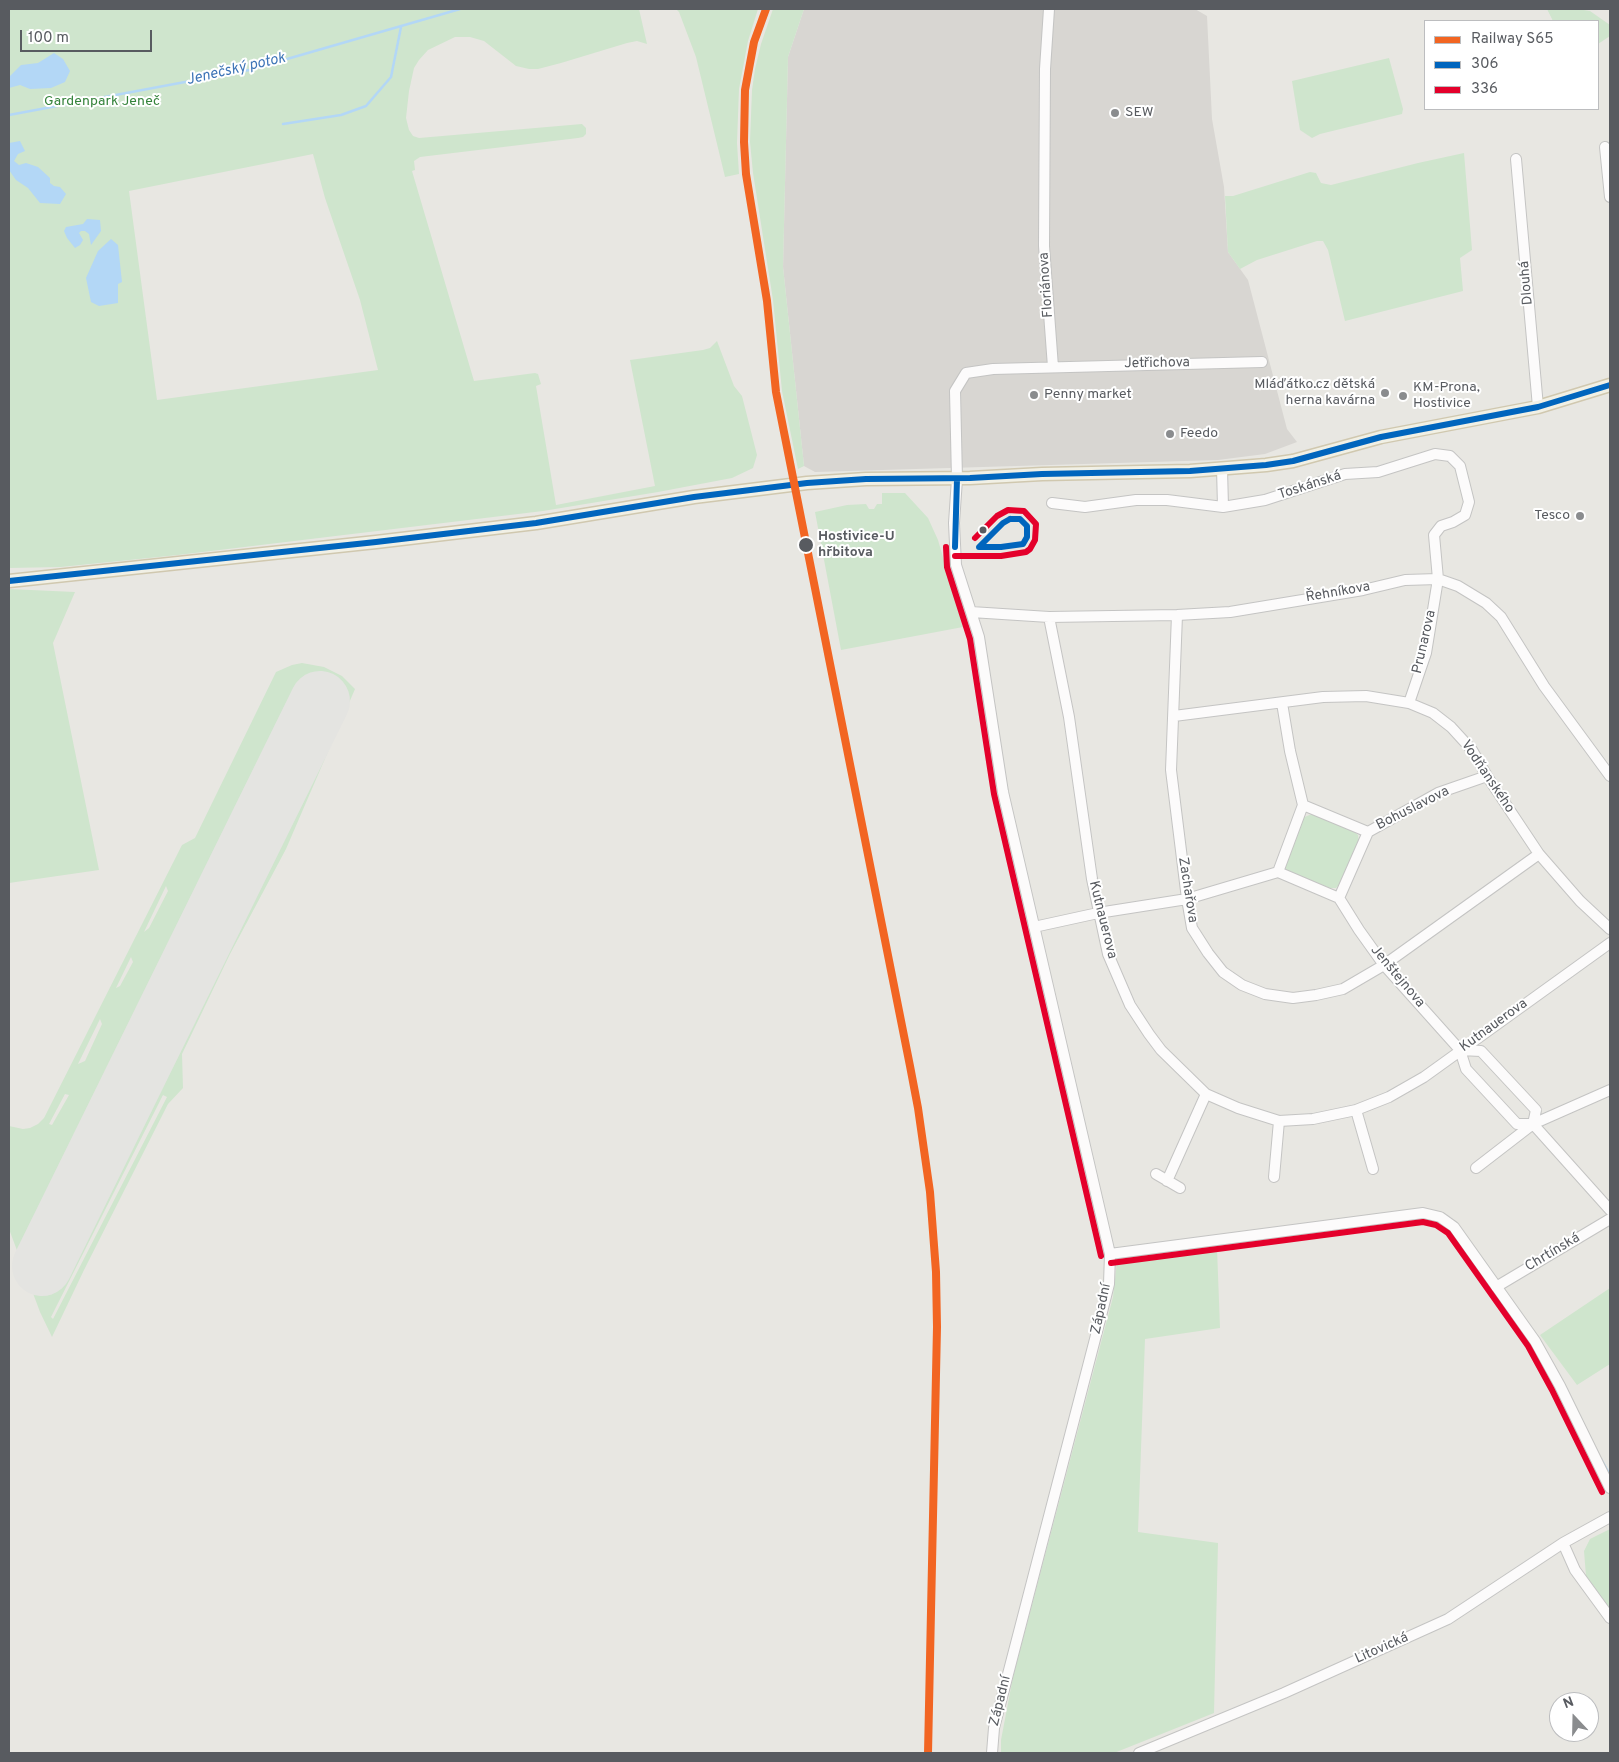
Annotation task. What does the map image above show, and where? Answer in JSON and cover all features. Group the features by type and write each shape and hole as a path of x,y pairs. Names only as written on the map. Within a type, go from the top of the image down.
{"main road":[{"path":"9,581 366,543 566,518 694,497 807,482 866,479 957,479 1042,474 1190,470 1266,465 1380,438 1538,407 1610,385"}],"street":[{"name":"Floriánova","path":"1049,9 1045,69 1044,246 1053,367"},
{"path":"1605,146 1610,197"},
{"name":"Dlouhá","path":"1516,159 1538,407"},
{"name":"Jetřichova","path":"1053,367 1262,362"},
{"path":"957,479 955,390 966,373 993,369 1053,367"},
{"name":"Toskánská","path":"1052,503 1085,507 1136,500 1167,500 1223,507 1265,500 1345,474 1378,472 1435,454 1450,456 1460,466 1469,502 1465,515 1441,526 1434,535 1438,579"},
{"path":"1222,468 1223,507"},
{"name":"Západní","path":"957,479 954,523 956,565 979,636 1003,792 1110,1254 1109,1284 994,1728 992,1753"},
{"name":"Řehníkova","path":"971,612 1049,617 1177,615 1230,612 1363,590 1405,580 1438,579 1458,586 1486,603 1501,617 1544,686 1610,776"},
{"name":"Prunarova","path":"1410,703 1426,653 1438,579"},
{"name":"Zachařova","path":"1177,615 1171,770 1192,928 1223,972 1242,985 1266,994 1293,998 1343,989 1384,965 1539,854"},
{"name":"Kutnauerova","path":"1049,617 1069,717 1092,879 1108,954 1130,1005 1149,1034 1161,1050 1206,1094 1238,1108 1279,1120 1313,1119 1356,1110 1389,1098 1424,1077 1610,943"},
{"name":"Vodňanského","path":"1174,716 1323,697 1366,696 1410,703 1433,713 1451,727 1472,750 1486,776 1539,854 1580,901 1610,929"},
{"path":"1278,872 1303,805 1290,751 1282,703"},
{"name":"Bohuslavova","path":"1368,832 1438,793 1486,776"},
{"path":"1034,927 1098,913 1187,899 1278,872 1339,898 1368,832 1303,805"},
{"name":"Jenštejnova","path":"1339,898 1384,965 1460,1050 1466,1069 1517,1124 1532,1124 1610,1210"},
{"path":"1460,1050 1481,1051 1536,1110 1532,1124"},
{"path":"1476,1168 1532,1124 1610,1090"},
{"path":"1167,1180 1206,1094"},
{"path":"1356,1110 1373,1169"},
{"path":"1274,1177 1279,1120"},
{"path":"1156,1174 1180,1188"},
{"path":"1110,1254 1423,1213 1440,1217 1454,1226 1539,1349 1560,1386 1610,1488"},
{"name":"Chrtínská","path":"1496,1287 1610,1219"},
{"name":"Litovická","path":"1139,1753 1284,1693 1448,1619 1563,1543 1610,1517"},
{"path":"1563,1543 1575,1570 1610,1618"}],"shaded area":[{"path":"804,9 1195,9 1207,16 1212,119 1224,187 1228,252 1248,280 1287,429 1297,442 1265,454 1218,460 815,472 804,466 783,267 788,57"}],"green space":[{"name":"Gardenpark Jeneč","path":"9,9 639,9 647,44 637,41 627,43 538,69 516,66 484,41 470,37 455,37 428,50 414,68 409,91 406,118 409,130 413,136 419,138 582,124 586,128 586,134 578,138 420,157 414,161 415,170 412,171 474,381 538,374 541,384 536,386 556,505 655,486 630,360 703,350 710,348 717,341 734,386 742,396 757,455 753,468 732,478 543,511 178,555 61,567 9,568","holes":["313,154 325,198 360,300 378,370 157,400 129,191"]},
{"path":"676,9 758,9 748,41 739,89 737,143 739,174 725,177 696,57 679,12"},
{"path":"773,9 804,9 788,57 783,267 804,466 798,469 782,391 773,300 750,142 752,90 755,69"},
{"path":"1547,9 1590,11 1610,25 1610,36 1599,43 1599,20 1552,20"},
{"path":"1389,58 1403,109 1402,114 1320,134 1312,138 1300,130 1292,81"},
{"path":"1464,153 1472,250 1460,258 1463,291 1345,321 1328,250 1323,241 1317,241 1257,260 1240,269 1228,252 1225,196 1233,196 1310,172 1316,173 1321,183 1331,185"},
{"path":"882,493 905,493 928,518 938,540 963,627 841,650 815,512 847,505 866,504 869,509 874,509 877,504 882,504"},
{"path":"9,589 75,592 53,643 99,870 9,883"},
{"path":"302,663 324,667 342,676 355,689 286,849 230,954 182,1054 183,1088 168,1104 52,1337 40,1312 9,1229 9,1126 23,1129 30,1128 44,1118 182,845 195,838 276,672","holes":["166,886 168,891 149,928 144,932","131,957 133,962 120,986 116,988","100,1019 102,1024 85,1061 78,1064","65,1094 69,1095 52,1125 49,1124","163,1095 167,1097 53,1319 51,1317"]},
{"path":"1312,814 1352,830 1358,835 1359,842 1340,884 1336,888 1330,888 1283,868 1302,818"},
{"path":"1217,1248 1220,1328 1145,1339 1138,1532 1218,1543 1214,1713 1114,1753 1001,1753 1001,1740 1013,1677 1113,1297 1117,1261"},
{"path":"1610,1288 1610,1364 1577,1385 1540,1335"},
{"path":"1610,1529 1610,1609 1586,1576 1584,1551 1590,1539"}],"water":[{"path":"54,53 63,59 70,71 65,82 51,88 30,89 20,85 9,88 9,77 21,65 38,63"},
{"path":"20,141 25,151 18,154 14,161 19,165 26,163 38,167 50,178 50,183 60,187 66,194 60,204 40,203 28,188 16,180 9,170 9,143"},
{"path":"87,219 100,220 101,231 91,245 89,234 81,231 79,233 83,240 75,248 64,231 66,227 83,224"},
{"path":"111,239 118,245 122,282 118,284 118,303 99,306 91,302 86,278 98,251"}],"waterway":[{"name":"Jenečský potok","path":"9,115 249,70 460,9"},
{"path":"283,124 341,115 366,106 391,77 401,27"},
{"path":"1601,1459 1610,1475"}],"runway":[{"path":"42,1266 320,701"}],"rail line":[{"name":"S65","path":"766,9 754,42 745,90 744,142 746,174 767,301 776,392 910,1066 930,1192 936,1272 937,1327 928,1753"}],"transit line":[{"name":"306","path":"9,581 536,523 694,497 807,483 866,479 970,478 1042,474 1190,471 1266,465 1293,461 1381,437 1538,407 1610,385"},
{"name":"306","path":"955,547 957,479"},
{"name":"336","path":"955,556 1001,556 1026,552 1035,540 1036,524 1024,511 1008,510 997,516 975,538"},
{"name":"306","path":"1010,519 1020,519 1027,526 1027,537 1023,544 979,547 1003,523 1010,519"},
{"name":"336","path":"946,547 947,567 970,639 994,794 1101,1256"},
{"name":"336","path":"1111,1263 1423,1222 1436,1225 1448,1233 1528,1346 1552,1390 1602,1492"}],"place":[{"name":"SEW","path":"1115,113"},
{"name":"Mláďátko.cz dětská herna kavárna","path":"1385,393"},
{"name":"Penny market","path":"1034,395"},
{"name":"KM-Prona, Hostivice","path":"1403,396"},
{"name":"Feedo","path":"1170,434"},
{"name":"Tesco","path":"1580,516"},
{"name":"Hostivice-U hřbitova","path":"806,545"}]}
